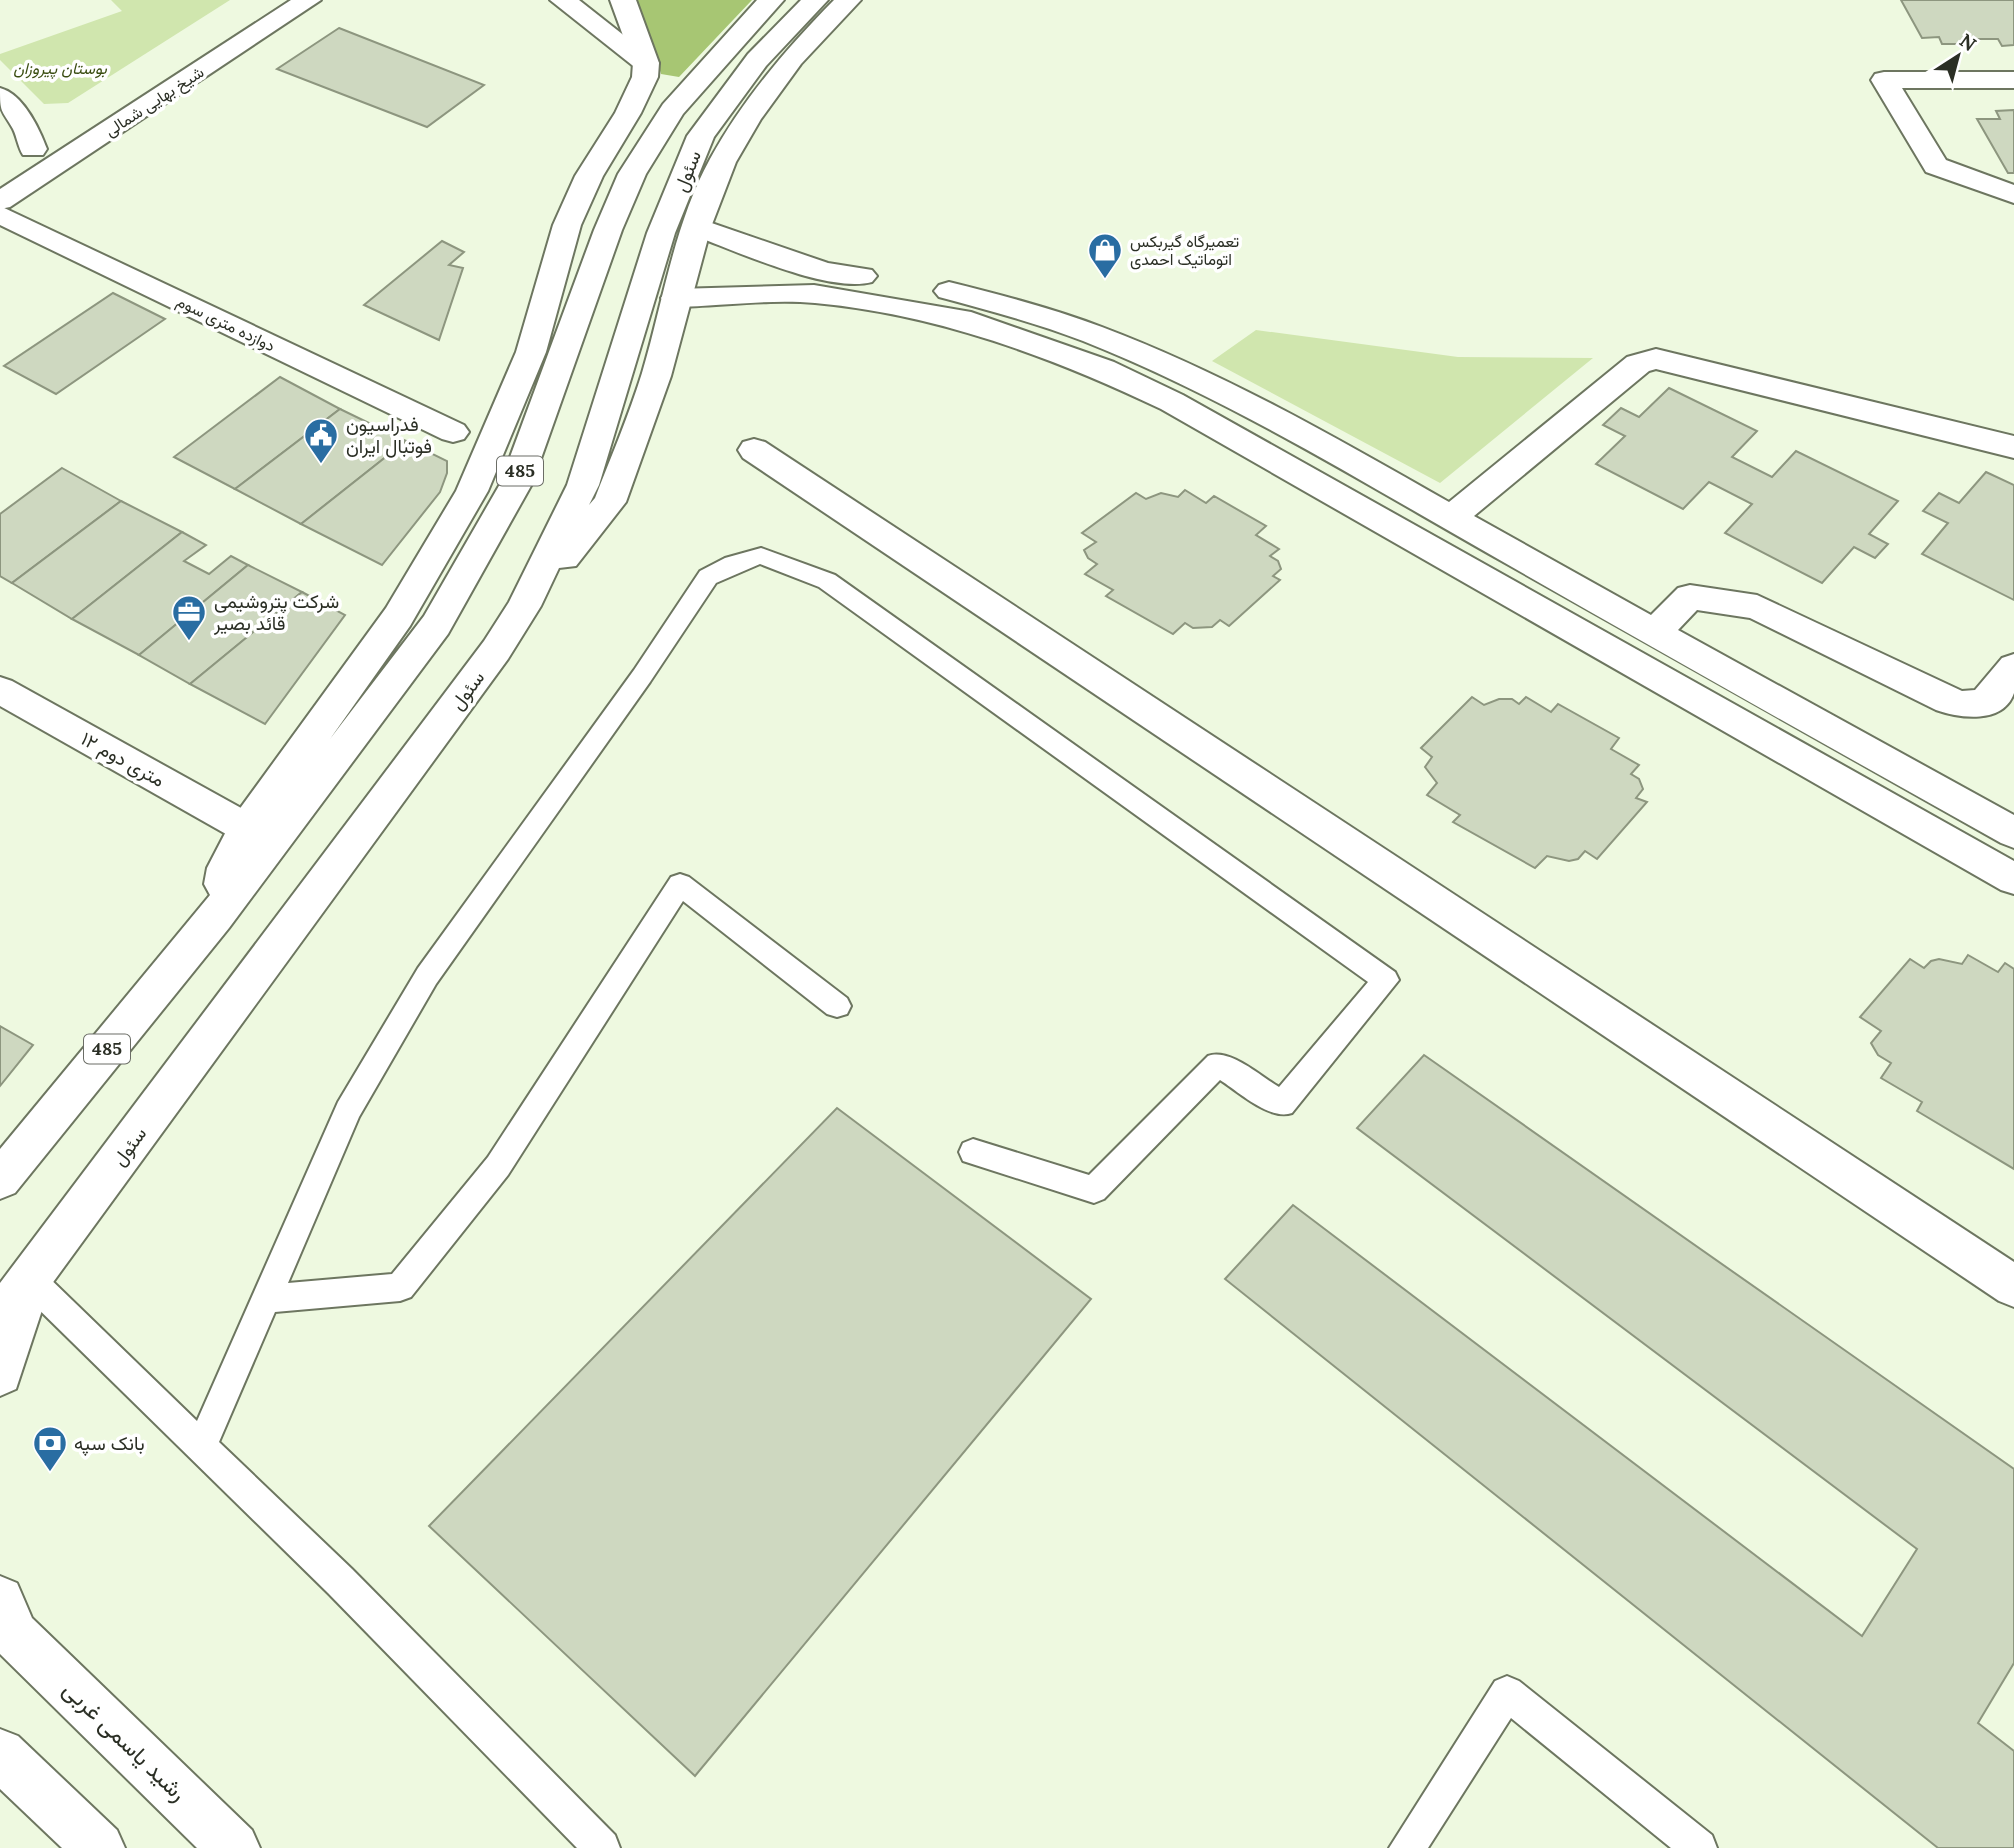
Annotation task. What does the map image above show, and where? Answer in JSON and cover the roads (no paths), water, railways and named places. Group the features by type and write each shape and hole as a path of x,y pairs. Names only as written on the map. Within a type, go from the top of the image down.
{"main road":[{"name":"شیخ بهایی شمالی","path":"91,111 265,0"},
{"name":"شیخ بهایی شمالی","path":"0,201 308,0"},
{"path":"563,0 646,63"},
{"path":"215,917 226,869 246,828 398,617 472,491 531,352 567,225 589,176 639,92 646,63 624,0"},
{"name":"485","path":"0,1180 215,917 436,625 516,484 608,230 632,174 672,110 771,0"},
{"name":"سئول","path":"0,1318 496,650 524,606 583,485 662,233 701,136 757,60 816,0"},
{"path":"524,606 610,502 656,376 697,227 722,162 748,118 792,58 848,0"},
{"path":"2014,80 1884,80 1936,166 2014,195"},
{"path":"0,96 26,128 22,156 56,134"},
{"name":"دوازده متری سوم","path":"0,214 453,432"},
{"path":"697,227 824,272 976,297 1077,328 1195,380 1451,518 2014,833"},
{"path":"677,298 814,294 960,319 1103,369 1171,402 2014,879"},
{"path":"1451,518 1638,364 1656,359 2014,447"},
{"path":"754,450 2014,1287"},
{"path":"1602,648 1690,597 1700,596 1742,607 1750,605 1948,701 1972,707 1987,701 2014,667"},
{"name":"۱۲ متری دوم","path":"0,690 246,828"},
{"path":"0,1374 30,1280"},
{"name":"رشید یاسمی غربی","path":"8,1617 234,1848"},
{"path":"5,1764 99,1848"}],"lane":[{"path":"201,1448 348,1111 427,976 642,676 708,577 733,564 761,556 827,581 1386,980 1282,1104 1218,1064 1094,1191 973,1152"},
{"path":"266,1299 400,1287 498,1166 680,884 837,1006"},
{"path":"30,1280 340,1581 602,1848"},
{"path":"1407,1848 1507,1693 1699,1848"}],"place":[{"name":"تعمیرگاه گیربکس اتوماتیک احمدی","path":"1105,280"},
{"name":"فدراسیون فوتبال ایران","path":"321,465"},
{"name":"شرکت پتروشیمی قائد بصیر","path":"189,642"},
{"name":"بانک سپه","path":"50,1473"}],"park label":[{"name":"بوستان پیروزان","path":"60,68"}]}
